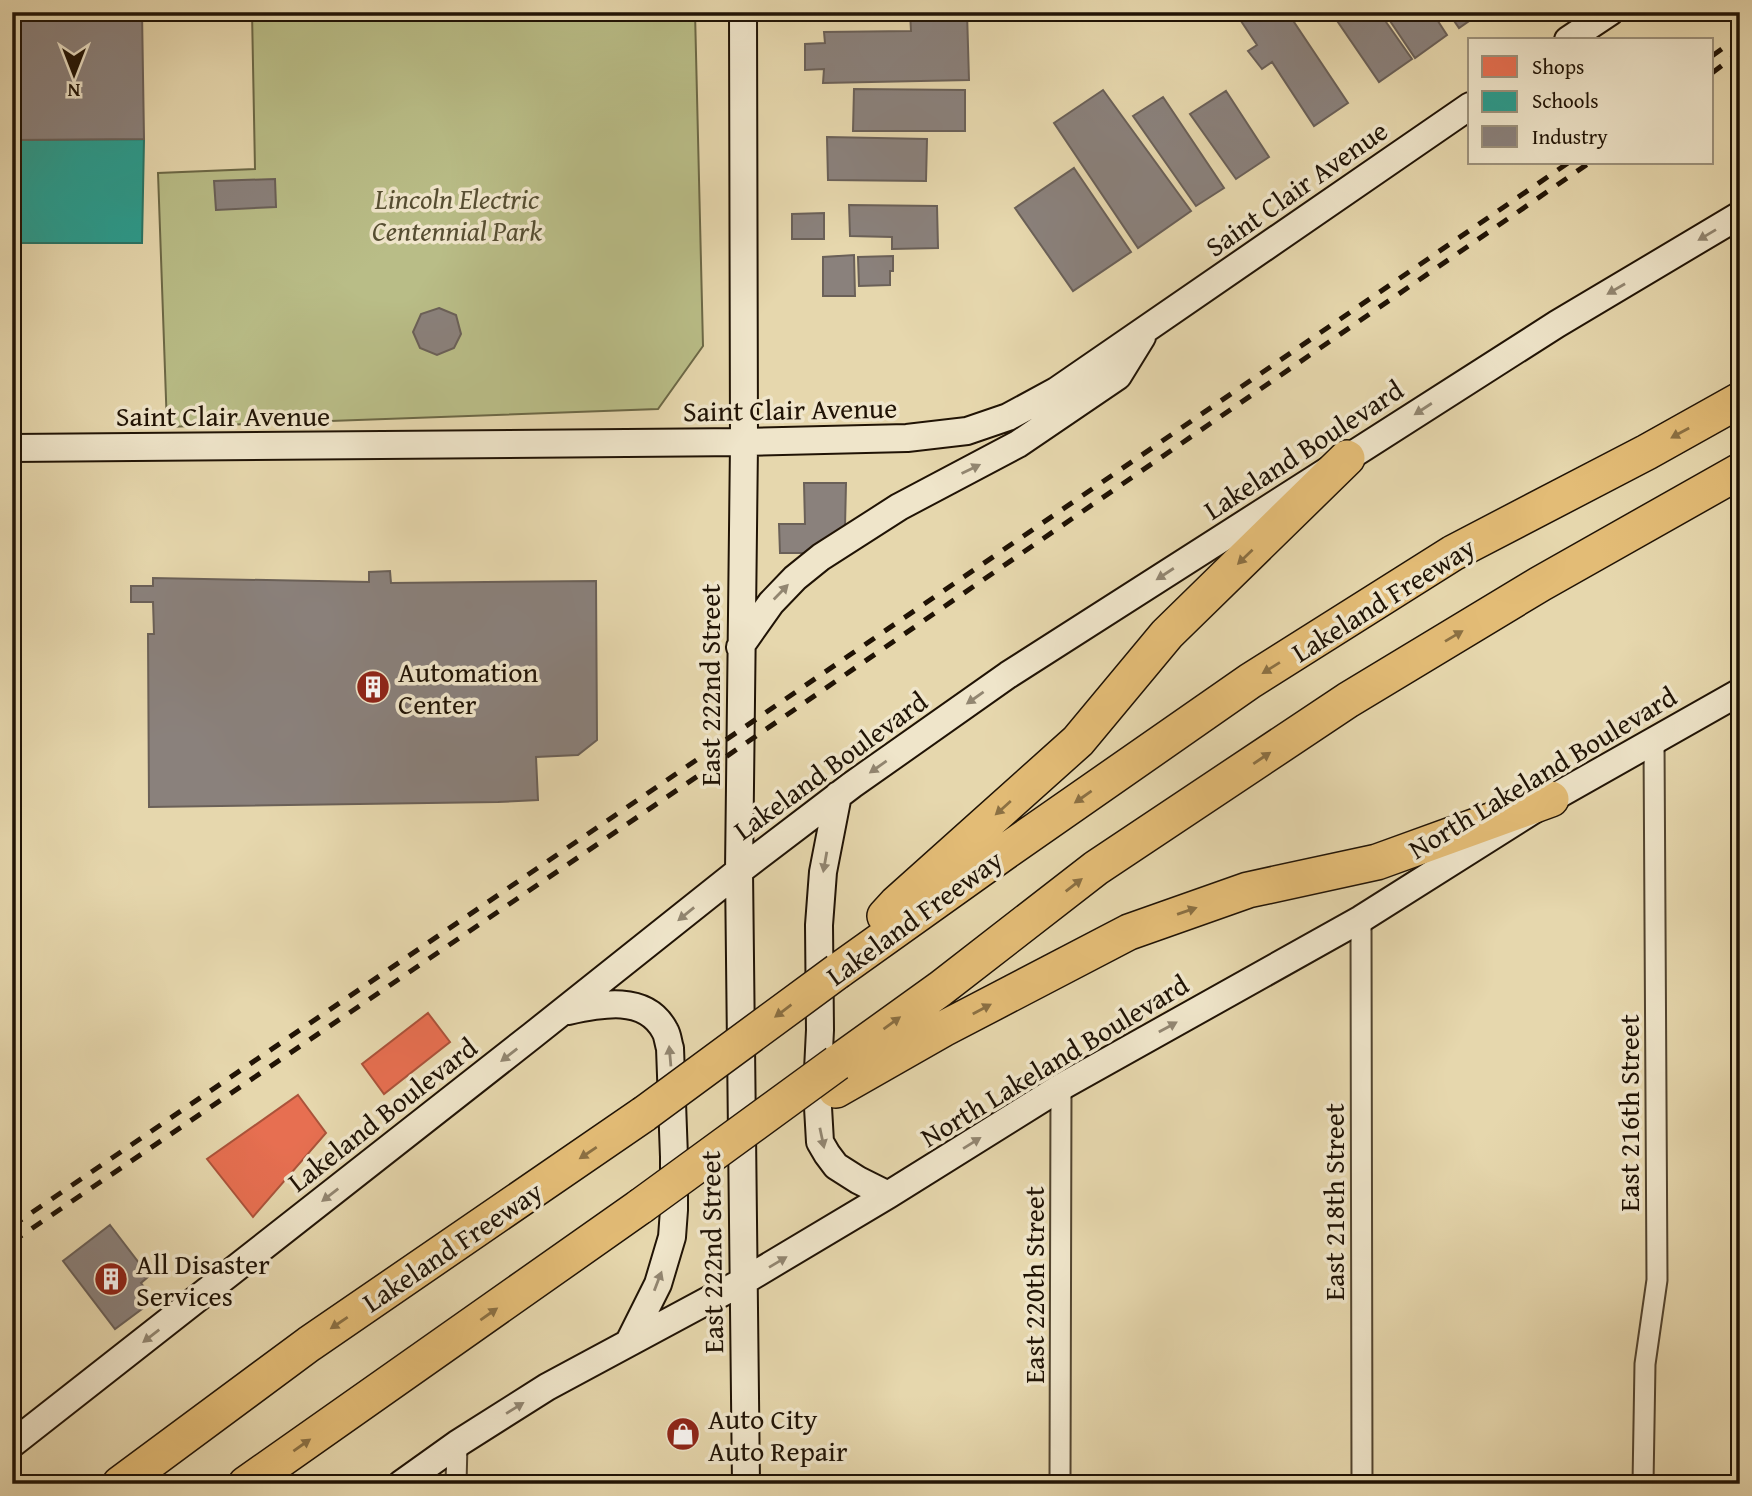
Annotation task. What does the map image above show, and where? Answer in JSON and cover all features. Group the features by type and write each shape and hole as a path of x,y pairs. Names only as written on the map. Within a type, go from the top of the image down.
{"highway":[{"name":"Lakeland Freeway","path":"120,1484 309,1344 644,1114 1009,849 1273,667 1453,553 1740,400"},
{"path":"838,971 896,904 1078,741 1167,634 1347,458"},
{"path":"246,1484 641,1206 837,1076 940,989 1096,868 1348,700 1539,584 1740,471"},
{"path":"837,1076 943,1029 1129,932 1248,890 1377,862 1552,799"}],"street":[{"name":"East 222nd Street","path":"743,12 744,442 739,871 746,1484"},
{"path":"1572,38 1610,12"},
{"name":"Saint Clair Avenue","path":"12,448 744,442 907,438 967,431 1008,417 1056,391 1468,107"},
{"name":"Lakeland Boulevard","path":"12,1444 838,795 1008,675 1557,324 1740,215"},
{"path":"740,647 771,603 795,578 821,557 899,507 1018,444 1118,376 1146,330"},
{"name":"North Lakeland Boulevard","path":"401,1484 457,1444 547,1387 744,1282 1061,1087 1361,919 1552,799 1740,692"},
{"name":"East 216th Street","path":"1643,1484 1645,1364 1657,1280 1654,741"},
{"path":"838,795 823,872 819,925 820,1030 817,1090 820,1142 836,1166 888,1195"},
{"name":"East 218th Street","path":"1361,919 1362,1484"},
{"path":"562,1012 610,1004 629,1005 644,1010 655,1018 665,1031 670,1048 674,1157 673,1237 658,1284 629,1342"},
{"name":"East 220th Street","path":"1060,1484 1061,1087"},
{"path":"456,1484 457,1444"}],"green space":[{"name":"Lincoln Electric Centennial Park","path":"252,12 695,12 703,346 658,409 167,427 158,173 255,169"}],"building: Shops":[{"path":"428,1013 450,1042 384,1094 362,1064"},
{"path":"298,1095 326,1133 253,1217 207,1159"}],"building: Schools":[{"path":"144,139 142,243 12,243 12,140"}],"building: Industry":[{"path":"12,12 142,12 144,139 12,140"},
{"path":"910,12 967,12 969,80 823,83 824,69 805,70 805,44 825,43 824,32 911,31"},
{"path":"1235,12 1308,12 1294,22 1348,103 1314,126 1272,62 1262,69 1248,51 1257,45"},
{"path":"1331,12 1379,12 1412,59 1379,82"},
{"path":"1384,12 1432,12 1447,35 1415,58"},
{"path":"1448,12 1482,12 1459,28"},
{"path":"854,89 965,90 965,131 853,131"},
{"path":"1103,90 1191,211 1138,248 1054,123"},
{"path":"1226,91 1269,157 1236,179 1190,114"},
{"path":"1163,97 1224,188 1196,206 1133,116"},
{"path":"827,137 927,139 926,181 828,180"},
{"path":"1074,168 1131,252 1073,291 1015,208"},
{"path":"275,179 276,207 216,210 214,181"},
{"path":"849,205 937,206 938,248 892,249 892,237 850,236"},
{"path":"824,213 824,239 792,239 792,214"},
{"path":"854,255 855,296 823,296 823,257"},
{"path":"893,256 890,285 859,286 858,257"},
{"path":"439,308 456,315 461,334 454,348 437,355 420,348 413,332 421,314"},
{"path":"804,483 846,483 845,527 810,553 780,553 779,524 805,524"},
{"name":"Automation Center","path":"390,571 391,583 596,581 597,740 578,755 536,757 538,800 149,807 148,634 154,634 153,602 131,602 131,586 153,586 153,578 369,582 369,572"},
{"name":"All Disaster Services","path":"110,1225 149,1276 141,1283 154,1300 115,1329 63,1261"}],"railway":[{"path":"1714,55 1740,36"},
{"path":"1714,72 1740,52"},
{"path":"12,1226 1567,164"},
{"path":"12,1242 714,765 1588,164"}],"place":[{"name":"Automation Center","path":"373,687"},
{"name":"All Disaster Services","path":"111,1279"},
{"name":"Auto City Auto Repair","path":"683,1434"}]}
